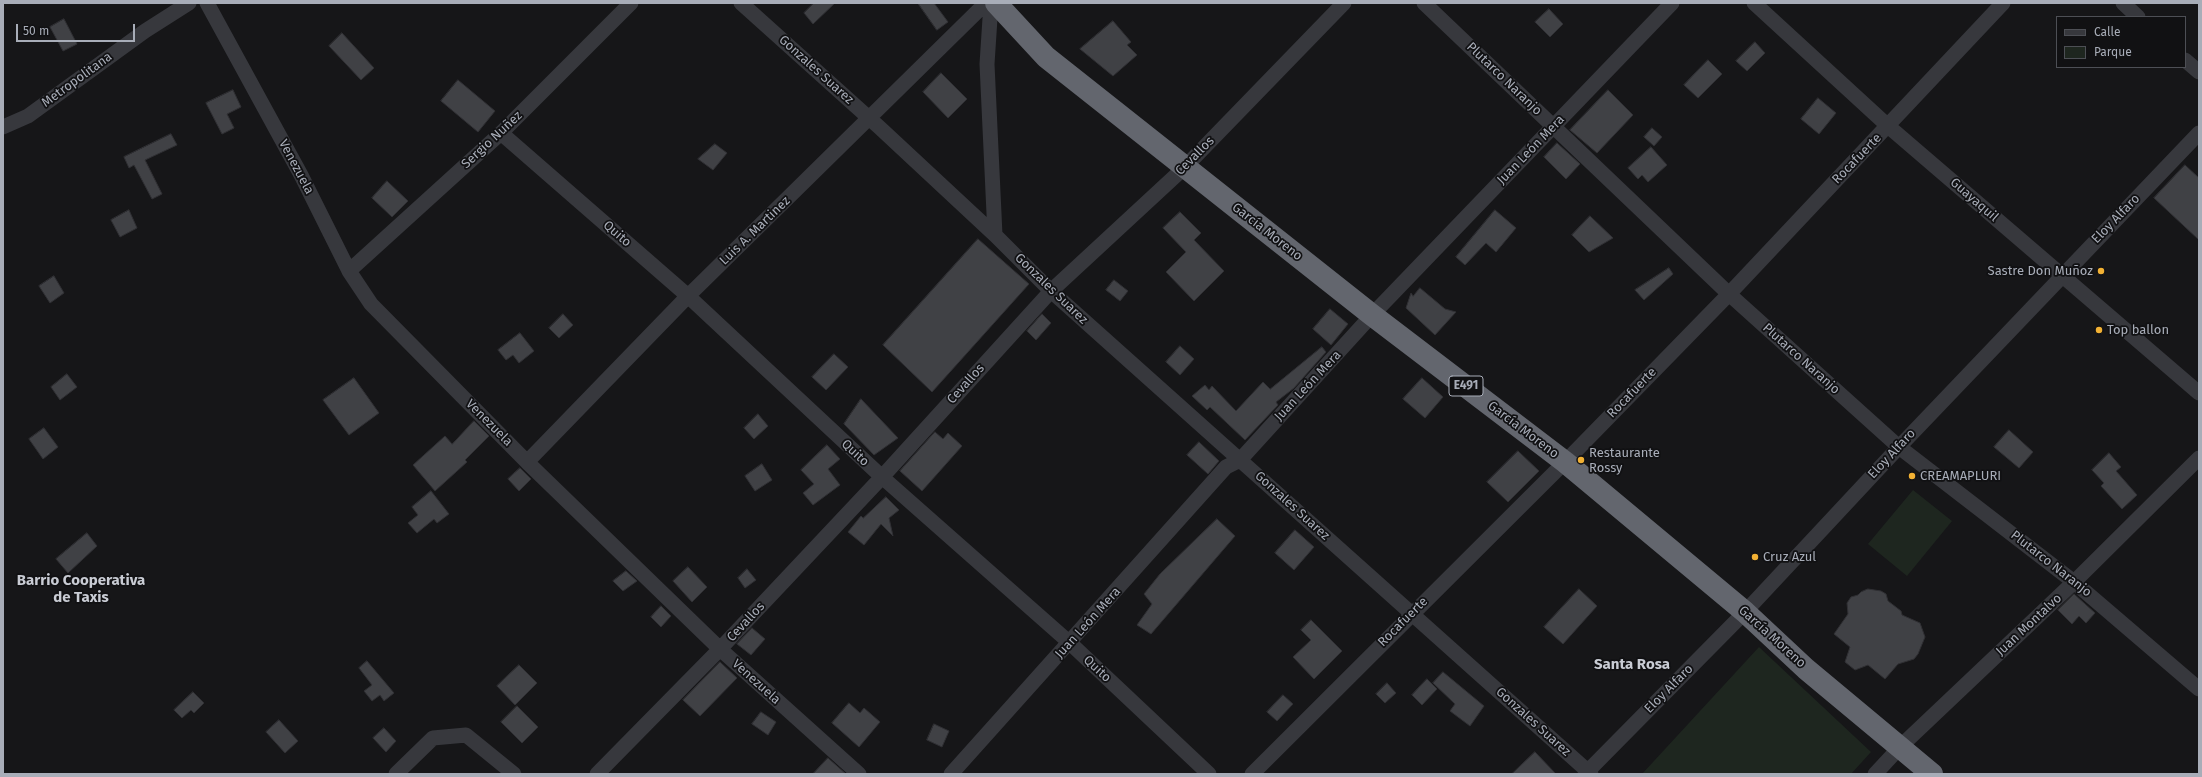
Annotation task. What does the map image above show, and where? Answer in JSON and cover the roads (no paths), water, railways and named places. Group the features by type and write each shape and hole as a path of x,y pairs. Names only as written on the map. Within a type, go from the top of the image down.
{"highway":[{"name":"García Moreno","path":"996,3 1046,57 1372,315 1565,462 1745,612 1806,669 1901,746 1932,774"}],"street":[{"name":"Metropolitana","path":"3,127 28,116 145,31 189,3"},
{"name":"Venezuela","path":"207,3 301,175 348,271 371,304 527,462 720,649 859,774"},
{"name":"Sergio Nuñez","path":"348,271 501,133 631,3"},
{"name":"Gonzales Suarez","path":"742,3 996,234 1051,291 1588,773"},
{"name":"Luis A. Martinez","path":"527,462 688,296 986,3"},
{"path":"991,3 987,64 996,234"},
{"name":"Cevallos","path":"597,774 720,649 882,477 1051,291 1185,167 1344,3"},
{"name":"Plutarco Naranjo","path":"1424,3 1729,294 1899,446 2074,582 2199,689"},
{"name":"Juan León Mera","path":"951,774 1070,643 1226,467 1240,460 1372,315 1672,3"},
{"name":"Guayaquil","path":"1754,3 1888,126 2199,392"},
{"name":"Rocafuerte","path":"1252,774 1565,462 1729,294 2003,3"},
{"path":"2123,3 2137,16"},
{"path":"2186,61 2199,72"},
{"path":"3,119 28,116"},
{"name":"Quito","path":"501,133 688,296 882,477 1070,643 1209,774"},
{"name":"Eloy Alfaro","path":"1588,773 1745,612 1899,446 2199,133"},
{"name":"Juan Montalvo","path":"1875,774 1901,746 2074,582 2199,458"},
{"path":"396,774 433,738 466,735 514,774"}],"place":[{"name":"Sastre Don Muñoz","path":"2101,271"},
{"name":"Top ballon","path":"2099,330"},
{"name":"Restaurante Rossy","path":"1581,460"},
{"name":"CREAMAPLURI","path":"1912,476"},
{"name":"Cruz Azul","path":"1755,557"}],"district":[{"name":"Barrio Cooperativa de Taxis","path":"81,590"},
{"name":"Santa Rosa","path":"1632,665"}]}
